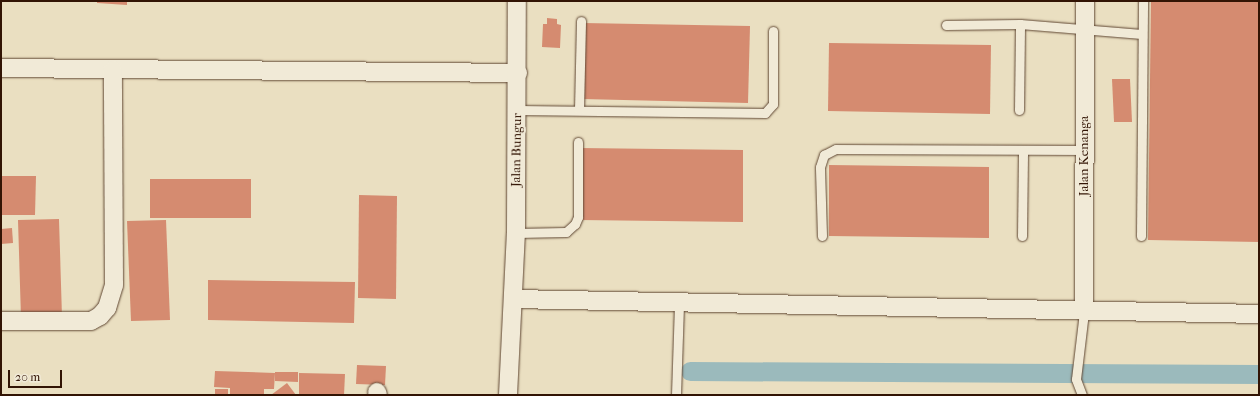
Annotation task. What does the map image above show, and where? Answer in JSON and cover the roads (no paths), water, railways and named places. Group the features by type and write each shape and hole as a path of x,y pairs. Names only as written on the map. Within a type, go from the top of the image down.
{"street":[{"name":"Jalan Bungur","path":"508,395 516,233 518,73 517,1"},
{"name":"Jalan Kenanga","path":"1084,312 1085,1"},
{"path":"1,68 518,73"},
{"path":"1,321 91,321 100,316 107,308 114,285 113,70"},
{"path":"513,299 1084,312 1259,314"}],"lane":[{"path":"1141,236 1143,1"},
{"path":"579,110 581,21"},
{"path":"1019,110 1020,24"},
{"path":"946,25 1020,24 1142,34"},
{"path":"517,110 765,113 773,104 773,31"},
{"path":"516,233 566,232 575,224 578,218 578,142"},
{"path":"822,236 820,168 824,155 829,151 836,149 1084,150"},
{"path":"1022,236 1023,150"},
{"path":"676,395 679,303"},
{"path":"1082,395 1076,379 1077,355 1084,312"}],"waterway":[{"path":"690,371 1259,374"}]}
